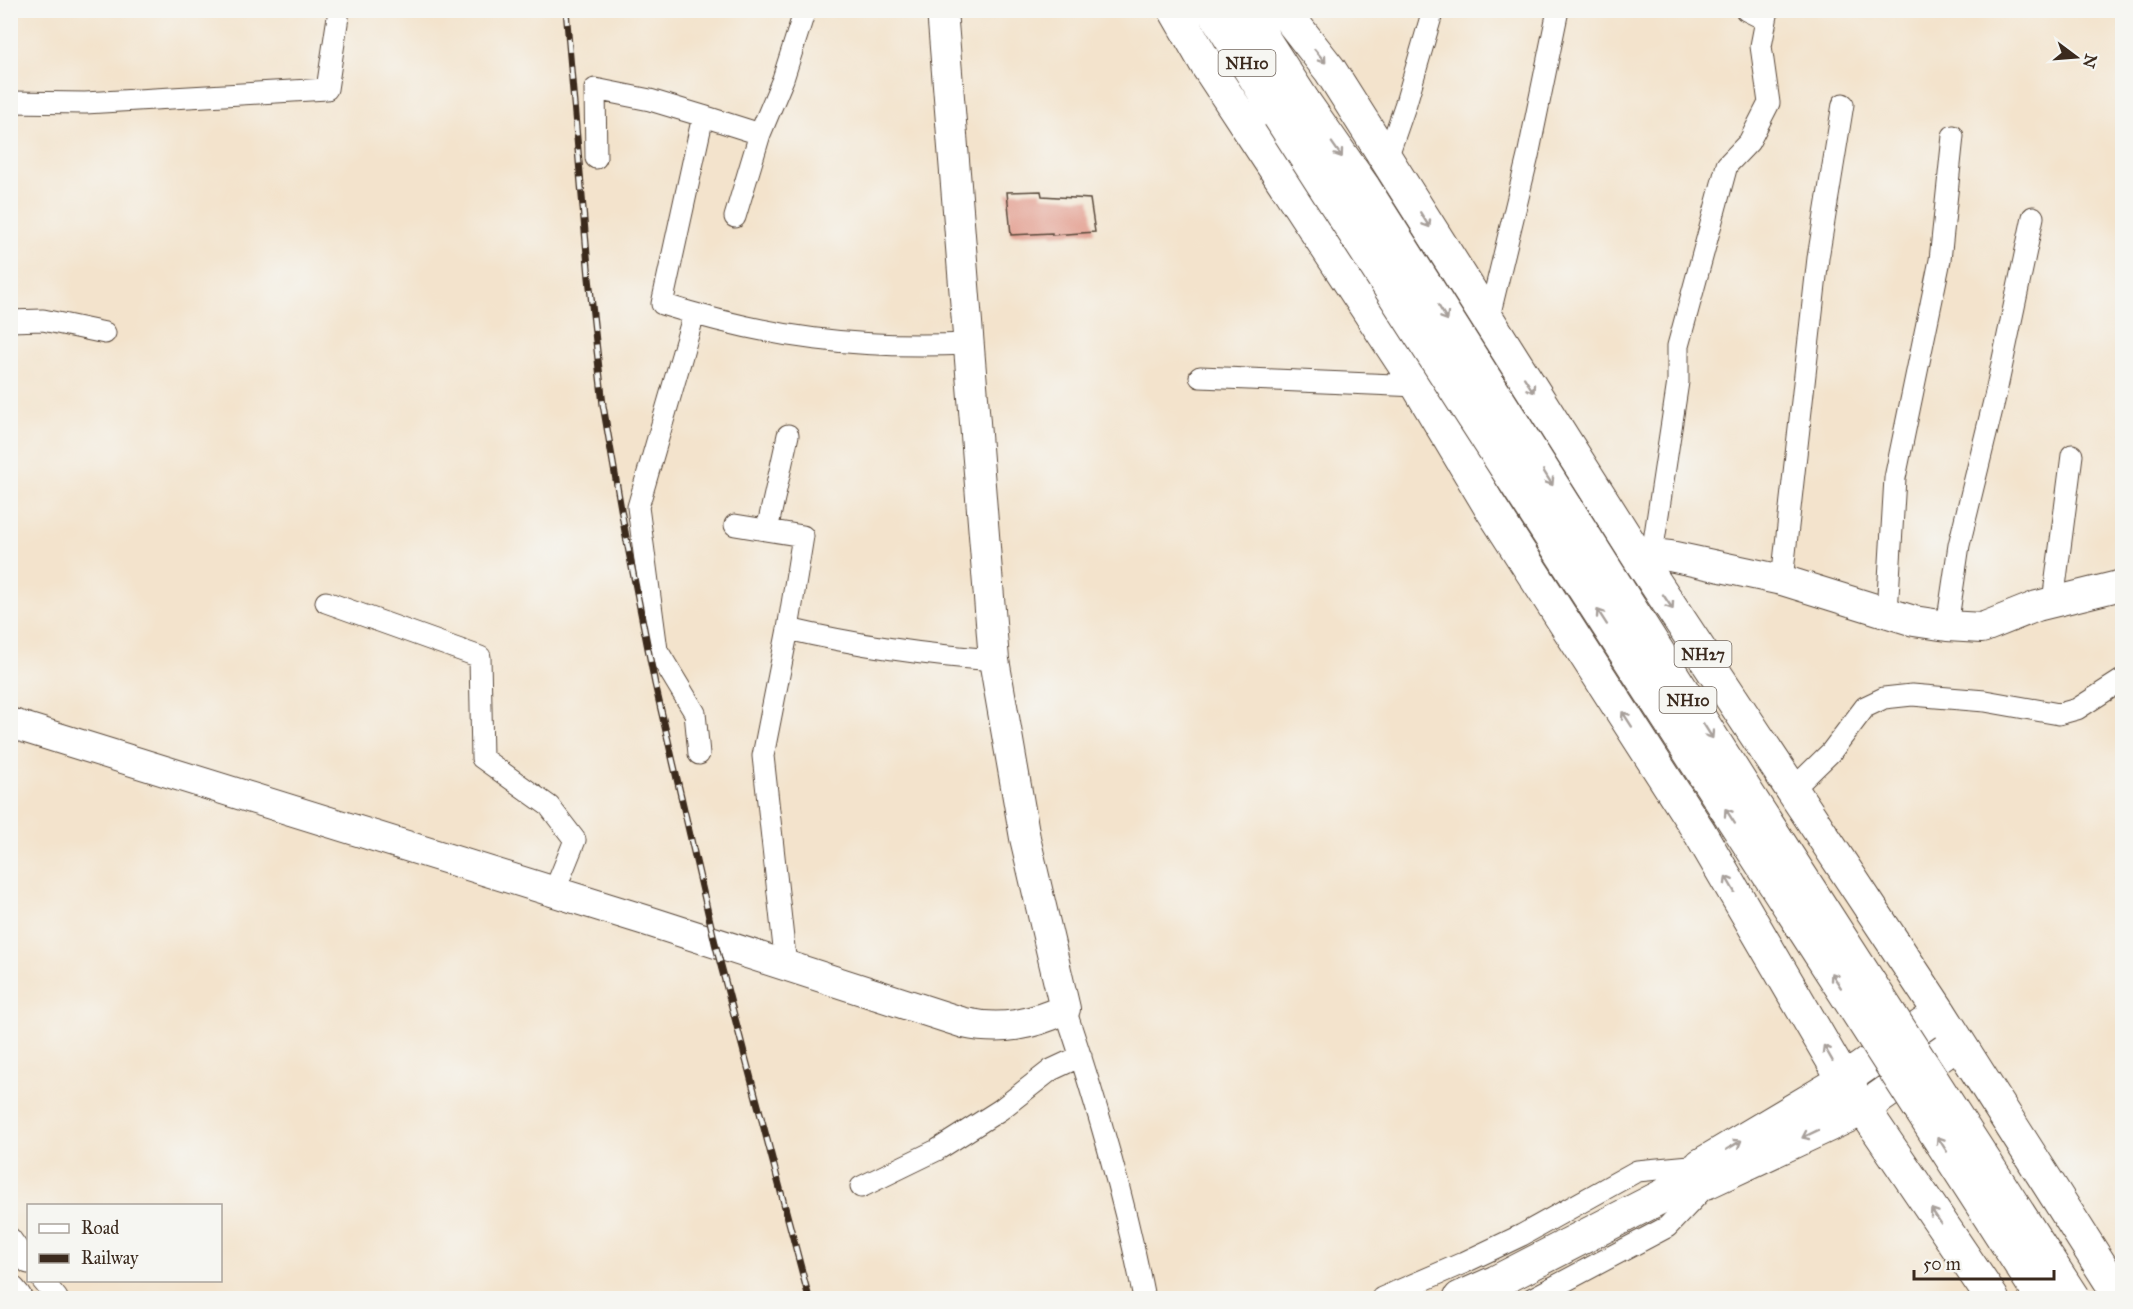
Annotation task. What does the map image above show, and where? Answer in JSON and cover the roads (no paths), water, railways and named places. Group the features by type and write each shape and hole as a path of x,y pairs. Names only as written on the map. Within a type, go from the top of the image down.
{"highway":[{"path":"1174,10 1208,67 1418,386 1489,505 1700,833 1844,1080 1992,1299"},
{"name":"NH10","path":"1213,10 1292,109 1364,188 1749,796 2073,1299"},
{"name":"NH10","path":"1245,10 1292,109 2042,1299"},
{"name":"NH27","path":"1283,10 1330,70 1488,321 1647,559 1793,789 1940,1013 2121,1299"},
{"path":"1692,1181 1940,1013"},
{"path":"1460,1299 1692,1181 1863,1109 1958,1042"},
{"path":"10,1292 15,1299"}],"street":[{"path":"10,102 85,103 327,89 339,10"},
{"path":"735,217 760,134 783,79 805,10"},
{"path":"942,10 994,660 1025,838 1065,1009 1121,1193 1144,1299"},
{"path":"1387,158 1406,103 1433,10"},
{"path":"1488,321 1528,156 1558,10"},
{"path":"1746,10 1767,15 1761,46 1769,103 1749,142 1727,165 1678,346 1678,382 1647,559 1670,556 1782,580 1914,621 1982,628 2037,606 2122,585"},
{"path":"596,158 595,89 650,100 760,134"},
{"path":"1782,580 1818,258 1843,104"},
{"path":"703,116 662,304 750,329 838,343 923,346 969,344"},
{"path":"1887,613 1895,478 1940,260 1953,136"},
{"path":"1947,626 1959,545 1995,397 2033,217"},
{"path":"694,314 638,507 657,650 695,713 699,754"},
{"path":"10,321 43,320 105,333"},
{"path":"1200,377 1418,386"},
{"path":"767,530 788,435"},
{"path":"2053,602 2072,455"},
{"path":"735,525 803,536 788,629 763,756 786,966"},
{"path":"326,602 480,657 482,758 549,807 575,840 554,892"},
{"path":"788,629 907,652 994,660"},
{"path":"1793,789 1831,752 1865,707 1884,698 1912,695 1985,701 2059,714 2077,709 2122,680"},
{"path":"10,723 554,892 963,1023 982,1027 1018,1026 1047,1018 1065,1009"},
{"path":"861,1187 937,1150 1000,1110 1051,1070 1081,1056"},
{"path":"1382,1299 1522,1235 1637,1170 1692,1181 1667,1227 1533,1299"},
{"path":"10,1238 27,1262"},
{"path":"43,1282 57,1299"}],"railway":[{"path":"566,10 589,278 603,405 625,532 655,684 715,943 809,1298"}]}
